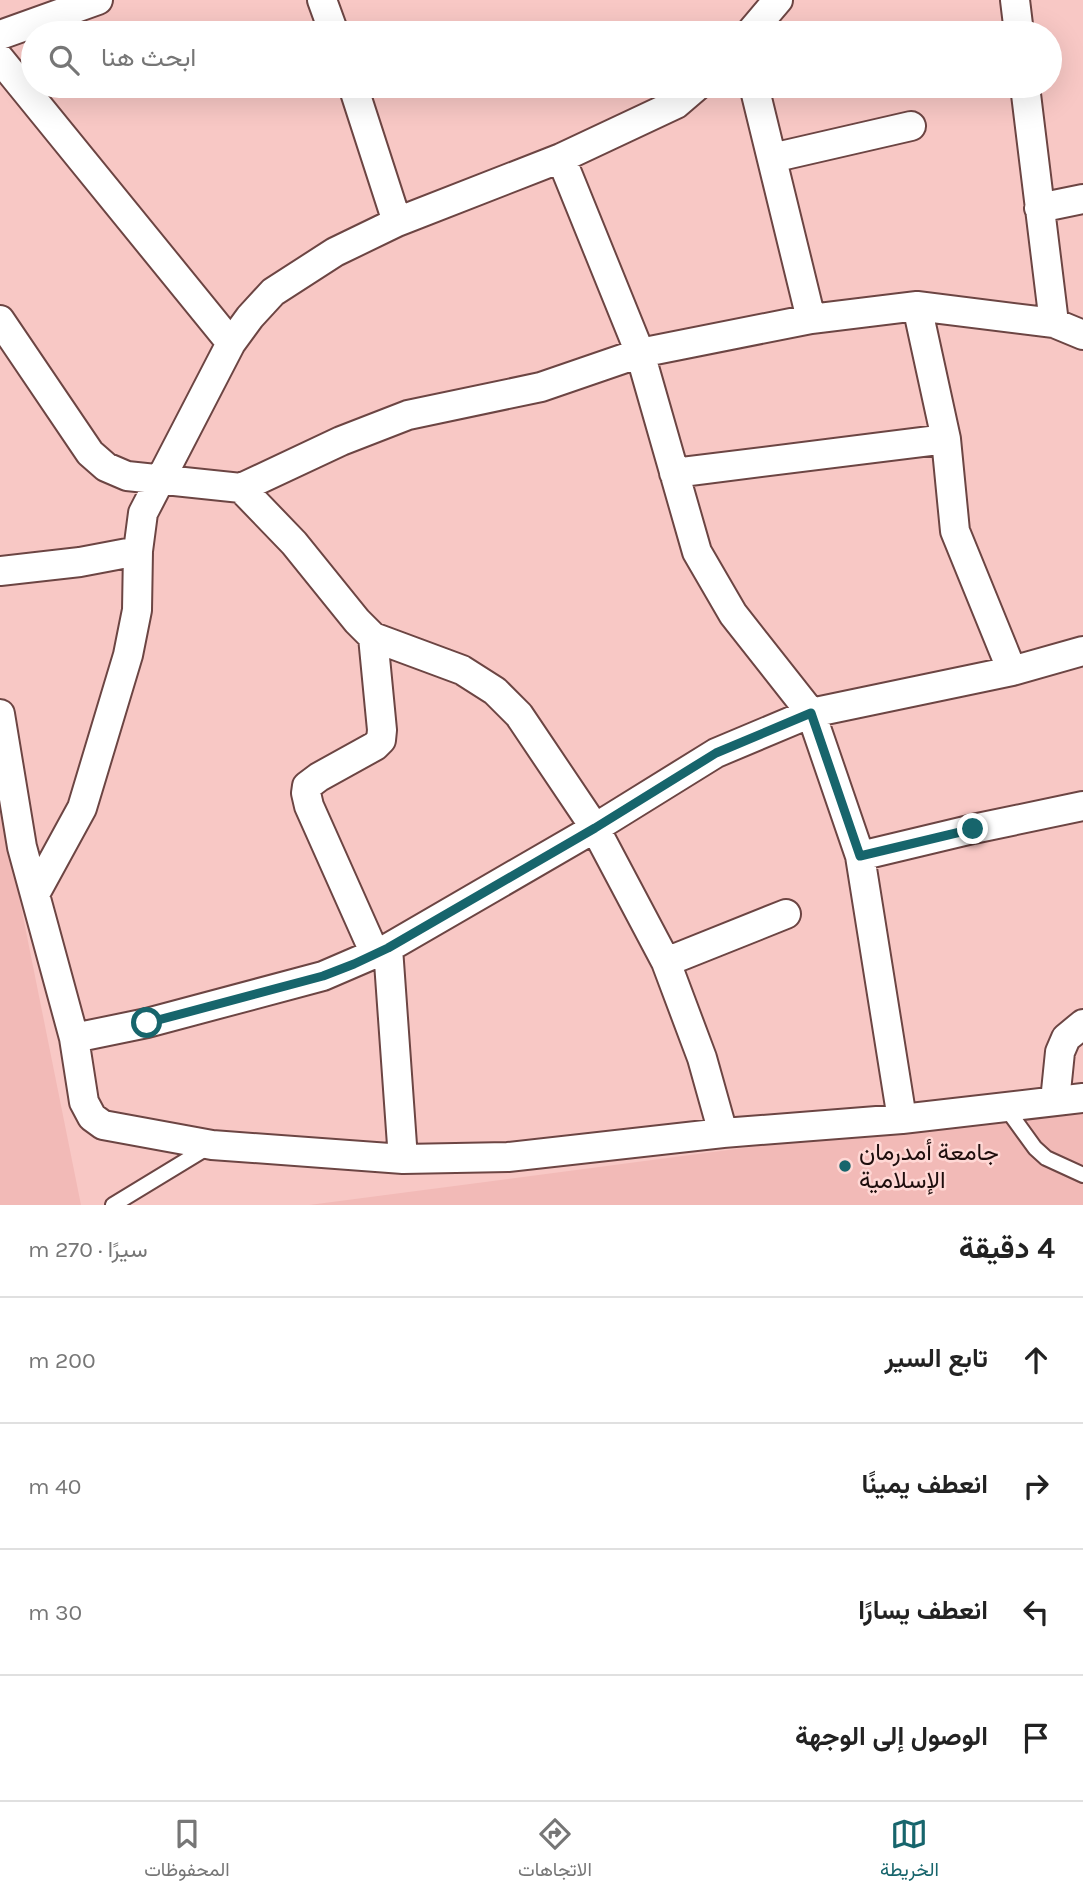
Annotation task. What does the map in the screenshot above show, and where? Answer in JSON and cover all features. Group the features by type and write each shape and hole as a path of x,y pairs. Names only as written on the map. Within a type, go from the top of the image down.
{"street":[{"path":"40,21 99,0"},
{"path":"322,0 330,21"},
{"path":"760,21 778,0"},
{"path":"1015,0 1017,21"},
{"path":"0,35 21,28"},
{"path":"0,59 21,85"},
{"path":"32,98 231,343"},
{"path":"357,98 397,222"},
{"path":"35,894 82,808 128,655 137,610 138,551 143,513 231,343 250,317 274,292 335,252 397,222 561,158 676,104 683,98"},
{"path":"757,98 811,319"},
{"path":"1026,98 1054,323"},
{"path":"772,158 911,127"},
{"path":"561,158 640,352 697,552 733,614 811,713 860,856 902,1119"},
{"path":"1039,208 1083,199"},
{"path":"917,306 946,439 955,531 1012,671"},
{"path":"0,320 90,453 106,467 127,476 241,488 341,441 408,415 541,387 640,352 811,319 917,306 1054,323 1083,335"},
{"path":"674,473 946,439"},
{"path":"241,488 295,543 373,637 462,670 495,691 519,715 595,828 666,962 702,1058 723,1133"},
{"path":"0,571 80,562 138,551"},
{"path":"373,637 381,740 375,746 319,776 307,786 306,793 309,806 381,951 403,1160"},
{"path":"74,1038 147,1023 323,976 381,951 595,828 716,753 811,713 1012,671 1083,651"},
{"path":"0,714 22,846 74,1038 84,1101 92,1117 103,1125 212,1145 403,1160 508,1157 723,1133 902,1119 1083,1098"},
{"path":"860,856 1083,806"},
{"path":"666,962 786,914"},
{"path":"1055,1101 1060,1052 1066,1038 1083,1024"}],"lane":[{"path":"1006,1108 1035,1148 1046,1158 1083,1175"},
{"path":"113,1205 212,1145"}],"shaded area":[{"path":"0,802 81,1205 0,1205"},
{"name":"جامعة أمدرمان الإسلامية","path":"1083,1103 1083,1205 309,1205 904,1127"}],"place":[{"name":"جامعة أمدرمان الإسلامية","path":"845,1166"}],"route":[{"path":"147,1023 323,976 354,964 388,948 595,828 716,753 811,713 860,856 973,829"}]}
